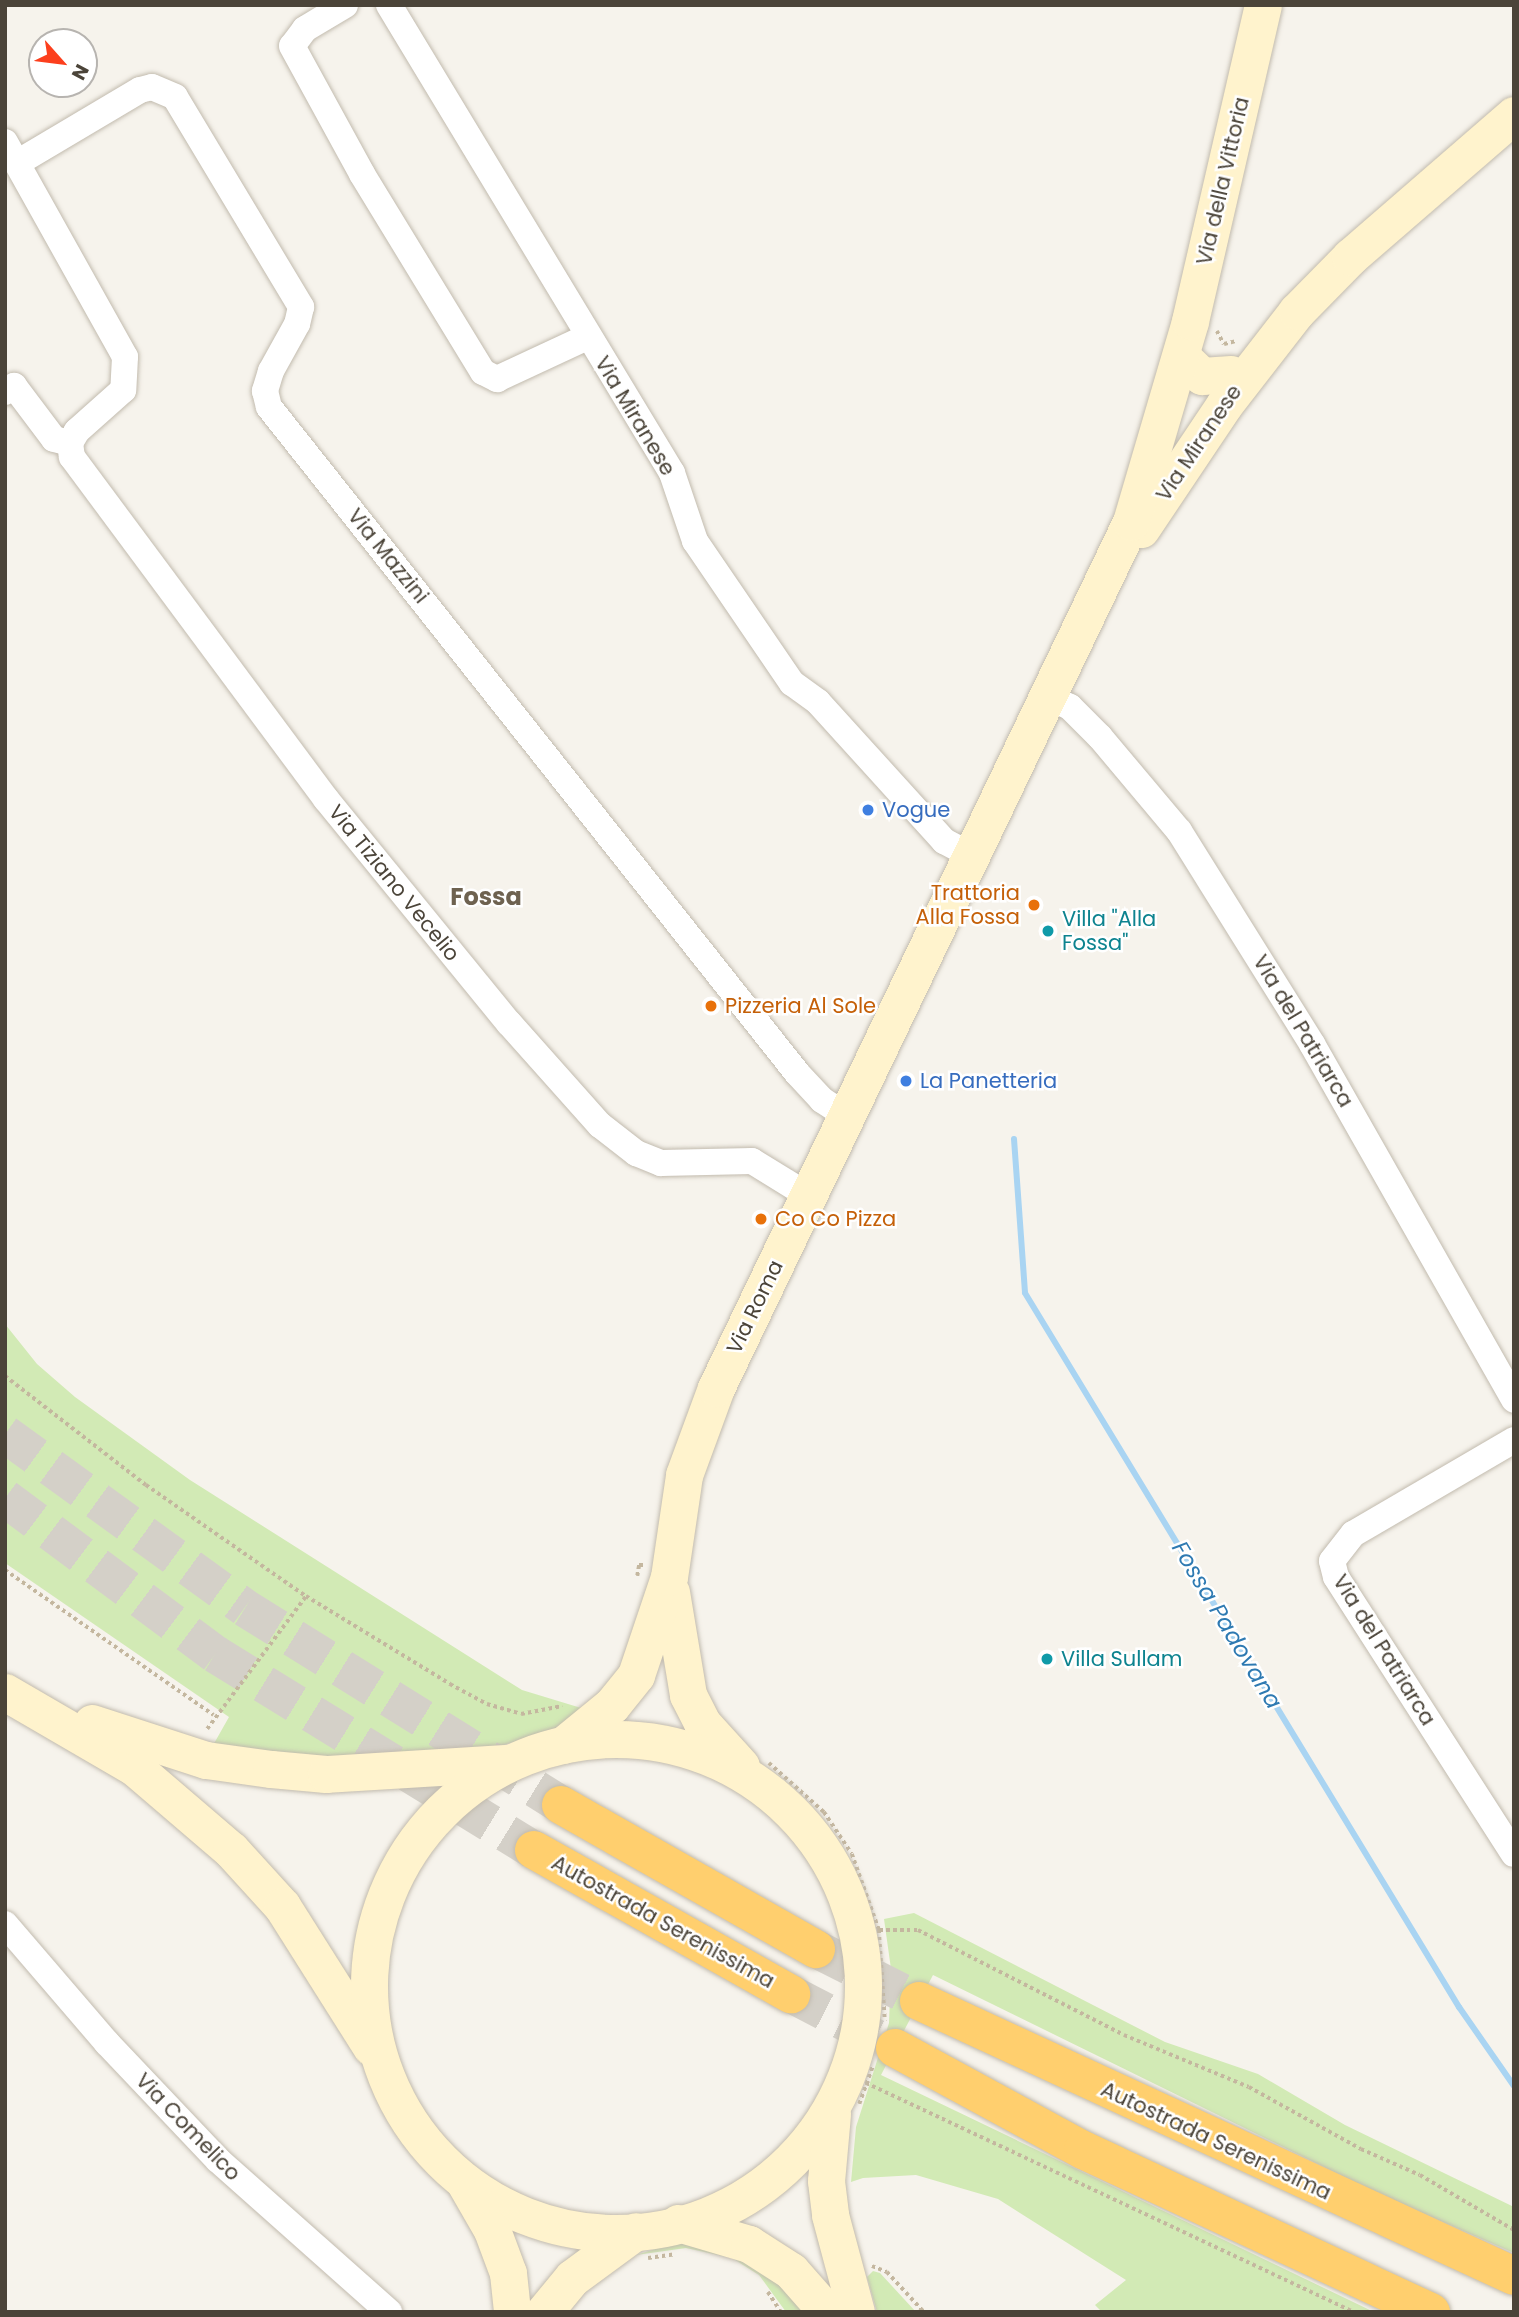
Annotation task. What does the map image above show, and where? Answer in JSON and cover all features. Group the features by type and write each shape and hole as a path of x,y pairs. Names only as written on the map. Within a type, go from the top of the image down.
{"highway":[{"path":"561,1805 816,1949"},
{"name":"Autostrada Serenissima","path":"534,1850 791,1994"},
{"name":"Autostrada Serenissima","path":"919,2001 1514,2276"},
{"path":"865,2073 1083,2150 1432,2312"}],"main road":[{"name":"Via della Vittoria","path":"1181,356 1263,5"},
{"name":"Via Miranese","path":"1161,427 1210,398 1350,257 1514,115"},
{"name":"Via Miranese","path":"1107,579 1224,405 1297,311"},
{"name":"Via Miranese","path":"897,1012 1107,579 1131,523 1181,356 1202,376 1231,374"},
{"name":"Via Roma","path":"670,1571 679,1503 694,1438 897,1012"},
{"path":"563,1745 612,1704 636,1675 670,1571"},
{"path":"670,1571 682,1672 694,1710 763,1773 817,1842 851,1915 863,1981 860,2021 865,2073 826,2181 830,2215 856,2312"},
{"path":"7,1693 193,1756 326,1774 515,1762"},
{"path":"7,1693 134,1767 231,1850 282,1906 380,2059 410,2122 461,2176 498,2202 539,2220 604,2232 636,2231 678,2223 739,2199 769,2182 807,2147 865,2073"},
{"path":"380,2059 369,1972 374,1936 394,1879 432,1822 480,1781 515,1762 563,1745 610,1739 654,1741 763,1773"},
{"path":"461,2176 508,2273 512,2312"},
{"path":"678,2223 749,2244 791,2271 827,2312"},
{"path":"544,2312 572,2278 636,2231"}],"street":[{"path":"345,5 305,29 292,46 362,174 483,372 497,379 587,337"},
{"name":"Via Miranese","path":"389,5 587,337 672,473 695,541 792,683 818,702 936,833 972,856"},
{"name":"Via Mazzini","path":"11,153 140,90 152,87 175,97 301,307 297,324 271,371 265,391 269,407 797,1073 822,1100 847,1116"},
{"path":"5,392 14,386 54,439 70,443 123,390 125,358 11,153"},
{"name":"Via Tiziano Vecelio","path":"70,443 72,457 99,498 326,799 509,1024 600,1125 636,1153 661,1163 752,1161 809,1196"},
{"name":"Via del Patriarca","path":"1048,697 1070,707 1100,737 1179,831 1312,1044 1514,1400"},
{"name":"Via del Patriarca","path":"1514,1440 1353,1534 1332,1561 1336,1577 1514,1854"},
{"name":"Via Comelico","path":"5,1924 107,2043 218,2160 389,2312"}],"path":[{"path":"5,1376 146,1485 306,1596 486,1704 521,1714 567,1703"},
{"path":"635,1590 639,1565 670,1571"},
{"path":"5,1570 214,1715"},
{"path":"193,1756 214,1715 306,1596"},
{"path":"763,1773 824,1812 868,1890 879,1930 887,2002 865,2073 1354,2312"},
{"path":"879,1930 918,1930 1124,2035 1249,2087 1361,2149 1420,2175 1514,2230"},
{"path":"866,2266 882,2268 924,2312"}],"green space":[{"path":"5,1324 37,1364 75,1397 190,1480 522,1690 591,1711 551,1731 500,1746 378,1764 212,1747 229,1717 5,1563"},
{"path":"914,1913 1165,2042 1258,2074 1345,2125 1514,2207 1514,2253 1381,2195 933,1975 881,2075 1374,2312 1102,2312 1095,2305 1126,2280 998,2199 916,2175 863,2178 851,2182 856,2127 889,2023 891,1969 884,1919"},
{"path":"681,2241 748,2258 811,2312 786,2312 759,2275 732,2258 686,2248 636,2255"},
{"path":"873,2271 880,2273 916,2312 877,2312 867,2277"}],"waterway":[{"name":"Fossa Padovana","path":"1014,1139 1025,1293 1459,2007 1514,2086"}],"tunnel":[{"path":"5,1434 245,1608 561,1805"},
{"path":"5,1498 215,1654 534,1850"},
{"path":"816,1949 919,2001"},
{"path":"791,1994 895,2048"}],"place":[{"name":"Vogue","path":"868,810"},
{"name":"Trattoria Alla Fossa","path":"1034,905"},
{"name":"Villa \"Alla Fossa\"","path":"1048,931"},
{"name":"Pizzeria Al Sole","path":"711,1006"},
{"name":"La Panetteria","path":"906,1081"},
{"name":"Co Co Pizza","path":"761,1219"},
{"name":"Villa Sullam","path":"1047,1659"}],"district":[{"name":"Fossa","path":"486,897"}]}
